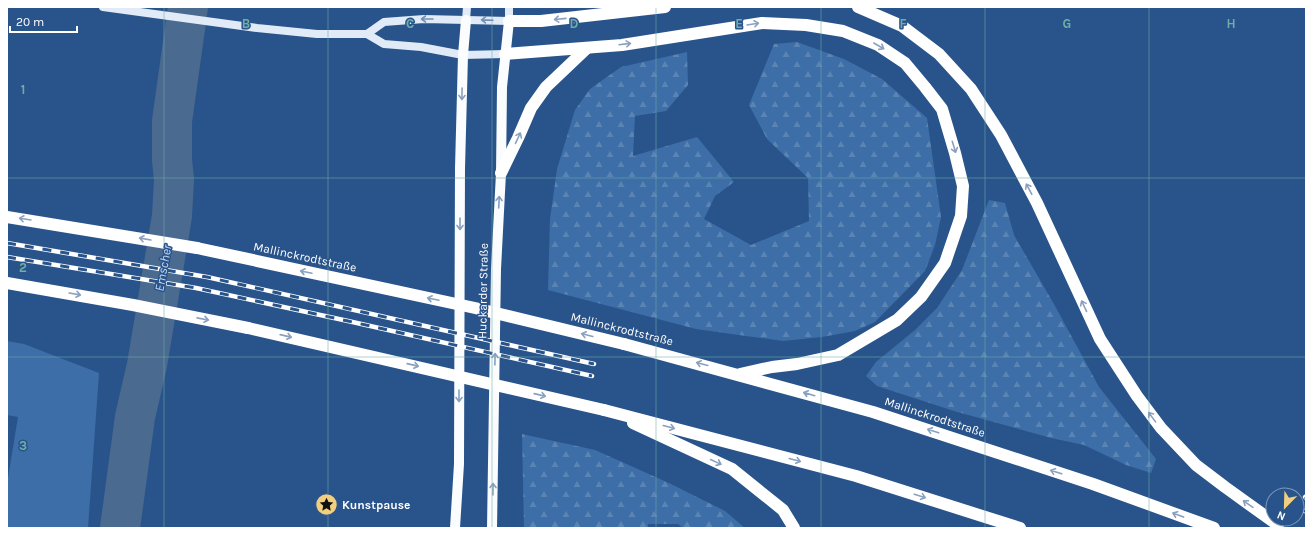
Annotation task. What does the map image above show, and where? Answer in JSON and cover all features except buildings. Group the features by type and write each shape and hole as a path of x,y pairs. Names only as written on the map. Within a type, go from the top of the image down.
{"highway":[{"path":"599,7 613,13"},
{"path":"508,21 541,21 665,7"},
{"path":"858,7 902,26 939,54 971,89 1001,135 1037,203 1100,339 1137,396 1161,428 1196,465 1275,523 1278,528"},
{"path":"505,54 586,49 762,23 806,25 843,30 878,45 905,63 926,87 942,109 956,154 963,186 961,216 946,263 921,297 898,320 838,355 740,374"},
{"path":"501,173 531,108 546,87 586,49"},
{"name":"Mallinckrodtstraße","path":"7,216 197,248 475,308 624,344 740,374 873,412 1093,484 1214,528"},
{"path":"7,282 248,328 604,410 856,476 1020,528"},
{"path":"604,410 732,469 783,510 794,528"}],"main road":[{"name":"Huckarder Straße","path":"454,528 459,464 460,176 463,55 466,20"},
{"name":"Huckarder Straße","path":"492,528 496,269 501,173 502,87 508,21"}],"street":[{"path":"104,7 257,28 317,34 367,34 384,44 421,47 463,55 505,54"},
{"path":"466,20 467,7"},
{"path":"367,34 384,22 424,19 508,21 509,7"}],"green space":[{"path":"797,42 844,59 882,79 927,118 941,217 935,245 925,271 875,322 855,331 822,337 783,341 696,329 548,290 550,219 557,169 575,110 590,89 621,67 687,52 688,85 666,111 635,116 633,156 697,137 734,182 715,196 704,219 751,245 809,221 808,178 767,139 749,105 774,44"},
{"path":"989,200 1005,203 1014,235 1099,387 1156,459 1151,473 1126,465 1084,445 1051,438 954,411 877,386 866,376 876,362 915,330 937,308 962,270"},
{"path":"7,341 24,344 99,373 88,528 7,528 7,484 18,417 7,415"},
{"path":"522,434 595,450 669,483 725,511 745,528 683,528 678,524 648,524 648,528 524,528"}],"waterway":[{"name":"Emscher","path":"120,528 135,417 147,365 172,216 174,180 172,160 172,121 188,7"}],"railway":[{"path":"7,243 207,277 594,364"},
{"path":"7,257 196,288 592,376"}],"place":[{"name":"Kunstpause","path":"326,505"}]}
